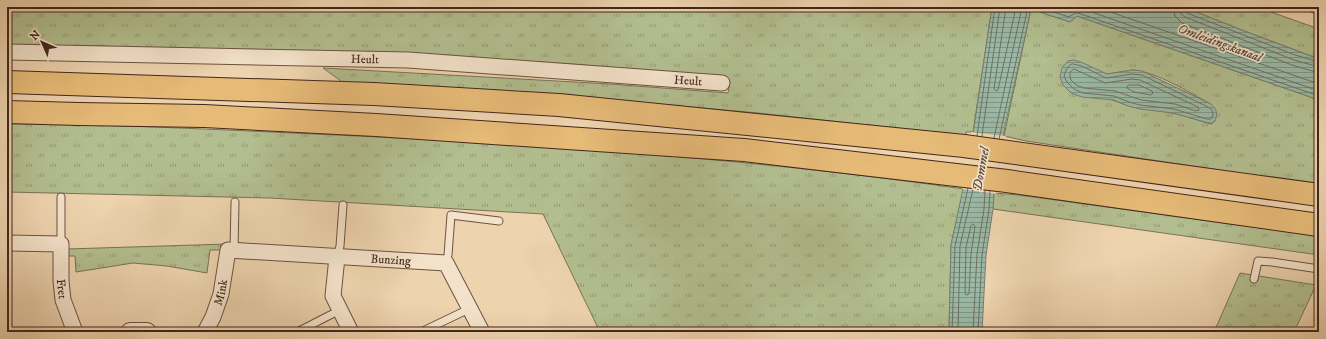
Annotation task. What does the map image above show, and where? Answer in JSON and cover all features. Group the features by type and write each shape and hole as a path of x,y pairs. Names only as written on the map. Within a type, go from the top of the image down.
{"highway":[{"path":"7,82 374,94 559,105 964,146 1319,195"},
{"path":"7,112 204,116 384,126 744,150 1008,181 1319,225"}],"street":[{"name":"Heult","path":"7,52 408,60 722,83"},
{"path":"7,243 61,244"},
{"name":"Fret","path":"61,244 61,281 63,300 75,332"},
{"name":"Bunzing","path":"231,250 446,263"},
{"name":"Mink","path":"205,332 213,317 221,294 231,250"},
{"path":"337,257 332,296 352,332"},
{"path":"446,263 471,308 482,332"},
{"path":"130,332 147,332"}],"lane":[{"path":"61,197 61,244"},
{"path":"231,250 235,202"},
{"path":"337,257 340,246 343,205"},
{"path":"446,263 452,215 499,222"},
{"path":"1254,279 1258,261 1319,269"},
{"path":"421,332 471,308"},
{"path":"297,332 340,310"}],"green space":[{"path":"7,7 992,7 973,132 966,132 966,136 758,113 626,101 345,84 323,68 610,84 728,93 730,81 691,75 572,64 453,57 96,46 7,46"},
{"path":"1184,7 1257,7 1319,29 1319,59 1239,29"},
{"path":"1297,7 1319,7 1319,15"},
{"path":"1031,9 1070,22 1077,16 1319,100 1319,185 1026,141 1004,136","holes":["1133,70 1162,78 1211,104 1215,121 1211,124 1177,114 1139,108 1104,98 1101,72 1107,74"]},
{"path":"7,124 139,126 510,144 738,162 964,189 951,245 949,332 600,332 543,214 270,198 7,192"},
{"path":"994,193 1019,195 1319,236 1319,255 993,209"},
{"path":"227,244 225,250 210,250 207,273 167,266 133,263 76,272 75,256 68,256 67,249"},
{"path":"1240,273 1316,285 1294,332 1214,332"}],"water":[{"path":"992,7 1184,7 1319,59 1319,100 1077,16 1070,22 1031,9 1005,126 994,193 986,255 982,332 949,332 951,245 969,161"},
{"path":"1074,60 1107,74 1133,70 1142,71 1211,104 1216,111 1217,116 1212,124 1173,113 1140,109 1114,100 1082,97 1071,93 1063,85 1060,77 1062,68 1068,61"}],"pier":[{"path":"971,132 1006,136 999,165 996,194 962,189"}],"water label":[{"name":"Omleidingskanaal","path":"1220,43"},
{"name":"Dommel","path":"981,169"}]}
